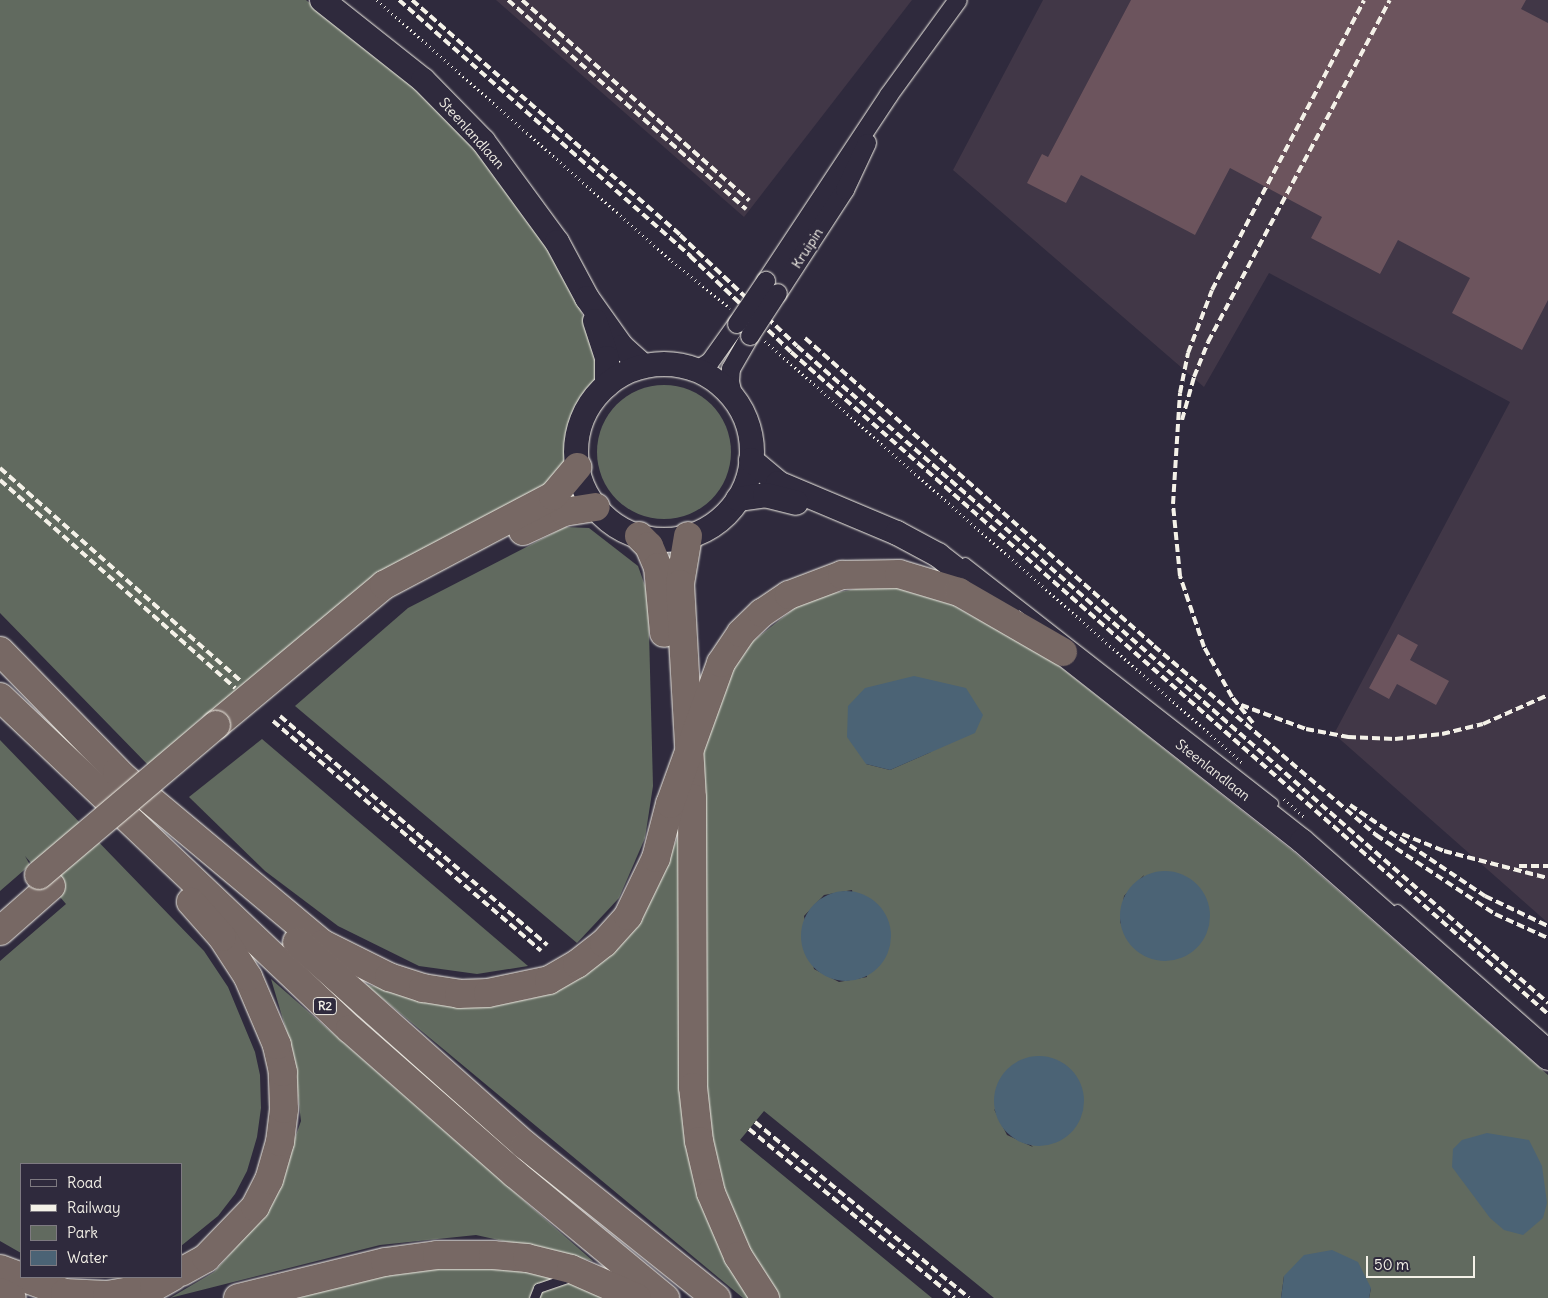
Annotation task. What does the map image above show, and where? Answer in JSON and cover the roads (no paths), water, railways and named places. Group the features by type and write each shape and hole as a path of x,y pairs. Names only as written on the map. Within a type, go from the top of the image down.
{"highway":[{"path":"0,931 45,881 222,731 384,585 553,496 578,467"},
{"path":"222,731 394,598 546,519 596,508"},
{"path":"117,772 323,944 389,977 423,988 459,994 488,993 549,980 578,964 604,943 628,916 644,888 664,834 670,804 672,772 660,577 654,554 639,536"},
{"path":"688,536 680,584 690,749 691,1037 699,1141 715,1202 738,1256 764,1298"},
{"path":"670,804 721,663 742,633 762,613 789,595 842,575 899,574 928,580 959,592 1063,652"},
{"name":"R2","path":"0,651 117,772 237,888 524,1145 716,1298"},
{"name":"R2","path":"0,697 350,1029 515,1174 665,1298"},
{"path":"0,706 222,937 248,977 277,1045 283,1072 284,1110 280,1142 269,1180 255,1207 235,1231 206,1258 182,1271"},
{"path":"0,908 45,881"},
{"path":"238,1298 385,1262 437,1256 527,1258 580,1273 637,1298"},
{"path":"0,1269 20,1276"},
{"path":"24,1278 65,1293 107,1295 154,1287 170,1278"},
{"path":"0,1292 12,1298"}],"main road":[{"name":"Steenlandlaan","path":"322,0 423,80 483,141 552,234 587,298 622,347 642,366"},
{"name":"Steenlandlaan","path":"587,298 605,349 607,385"},
{"path":"670,364 697,370 724,387 734,399 750,434 751,460 738,499 724,515 708,528 688,536 655,539 639,536 615,525 596,508 584,488 578,467 576,449 585,414 607,385 642,366 670,364"},
{"name":"Steenlandlaan","path":"751,460 778,483 897,533 938,555 1302,841 1548,1058"},
{"name":"Steenlandlaan","path":"738,499 765,495 854,515"}],"street":[{"name":"Kruipin","path":"746,327 888,95 958,0"},
{"path":"697,370 710,362 746,327"},
{"path":"734,399 730,382 731,369 746,327"}],"lane":[{"path":"854,515 900,522"},
{"path":"908,527 979,571 1284,812"},
{"path":"1308,827 1320,843"},
{"path":"1386,899 1548,1042"},
{"path":"534,1298 538,1288 580,1273"}],"water":[{"path":"914,676 966,688 983,715 975,733 890,770 866,764 847,737 848,706 865,688"},
{"path":"1165,871 1182,875 1197,884 1206,899 1210,916 1206,933 1197,948 1182,957 1165,961 1148,957 1133,948 1124,933 1120,916 1124,899 1133,884 1148,875"},
{"path":"846,891 863,895 878,904 887,919 891,936 887,953 878,968 863,977 846,981 829,977 814,968 805,953 801,936 805,919 814,904 829,895"},
{"path":"1039,1056 1056,1060 1071,1069 1080,1084 1084,1101 1080,1118 1071,1133 1056,1142 1039,1146 1022,1142 1007,1133 998,1118 994,1101 998,1084 1007,1069 1022,1060"},
{"path":"1487,1133 1529,1140 1542,1166 1547,1203 1543,1218 1523,1235 1504,1230 1490,1218 1452,1167 1453,1149 1462,1140"},
{"path":"1332,1250 1358,1262 1371,1288 1369,1298 1281,1298 1284,1276 1304,1255"}],"railway":[{"path":"399,0 690,256 791,352 1548,1014"},
{"path":"412,0 680,235 797,346 1548,1003"},
{"path":"508,0 746,209"},
{"path":"522,0 749,200"},
{"path":"1253,723 1232,697 1204,647 1180,576 1173,504 1180,393 1188,353 1212,290 1364,0"},
{"path":"1182,420 1194,377 1208,342 1390,0"},
{"path":"805,338 1154,646 1376,835 1495,914 1548,938"},
{"path":"0,468 242,682"},
{"path":"0,480 235,688"},
{"path":"1241,705 1306,729 1348,737 1395,739 1442,734 1483,724 1548,695"},
{"path":"280,716 547,945"},
{"path":"273,721 541,951"},
{"path":"1350,805 1485,896 1548,926"},
{"path":"1402,834 1444,851 1548,878"},
{"path":"1519,866 1548,866"},
{"path":"755,1122 969,1298"},
{"path":"749,1129 955,1298"}]}
